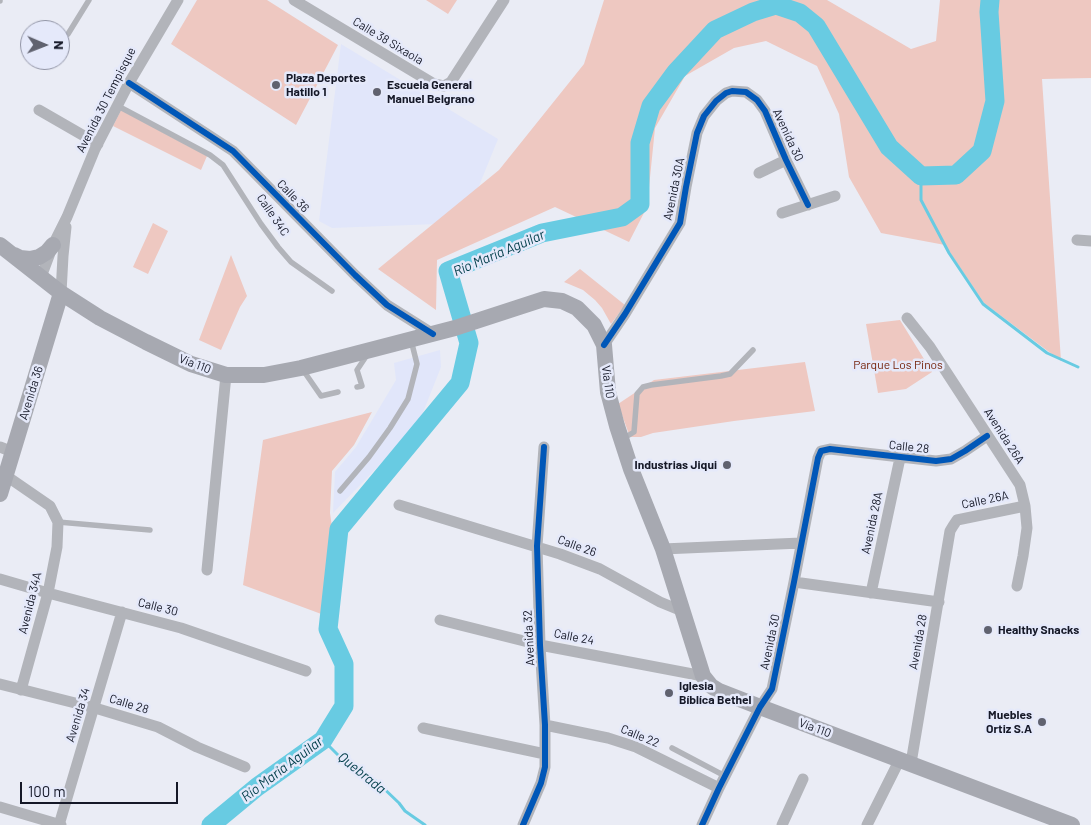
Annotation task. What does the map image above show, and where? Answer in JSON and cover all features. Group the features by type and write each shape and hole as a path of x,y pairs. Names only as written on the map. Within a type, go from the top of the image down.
{"main road":[{"path":"6,249 20,258 30,259 39,257 53,245"},
{"name":"Vía 110","path":"6,249 61,293 100,318 191,364 226,375 264,375 302,368 455,328 544,299 562,300 577,308 594,324 604,345 608,392 621,440 663,549 703,676 711,686 760,707 1072,825"},
{"name":"Avenida 36","path":"0,494 5,475 6,450 61,293"}],"street":[{"name":"Avenida 30 Tempisque","path":"41,277 53,245 98,144 129,83 178,0"},
{"name":"Calle 38 Sixaola","path":"294,0 434,84 444,86 451,82 504,0"},
{"name":"Calle 36","path":"129,83 232,151 355,275 387,304 433,334"},
{"name":"Avenida 30","path":"732,91 746,92 765,111 808,205"},
{"name":"Avenida 30A","path":"604,345 680,223 697,133 704,116 716,101 732,91"},
{"path":"38,110 98,144"},
{"path":"759,173 786,160"},
{"path":"782,213 835,196"},
{"name":"Avenida 30 Tempisque","path":"61,293 63,247 67,217"},
{"path":"1077,240 1091,241"},
{"name":"Avenida 26A","path":"907,318 930,347 1020,485 1028,528 1016,586"},
{"path":"207,570 226,375"},
{"name":"Calle 28","path":"821,451 830,449 936,461 951,459 987,436"},
{"name":"Avenida 32","path":"523,825 541,783 545,767 545,725 537,546 544,446"},
{"name":"Avenida 30","path":"702,825 718,788 760,707 772,689 818,458 821,451"},
{"name":"Avenida 28A","path":"871,593 900,458"},
{"path":"5,475 50,506 58,522"},
{"name":"Calle 26","path":"399,504 537,546 600,569 660,602 682,610"},
{"name":"Calle 26A","path":"952,526 957,520 1025,506"},
{"name":"Avenida 34A","path":"21,690 48,593 57,547 58,522"},
{"name":"Avenida 28","path":"867,825 905,761 939,602 952,526"},
{"path":"663,549 801,543"},
{"name":"Calle 30","path":"0,580 181,628 306,671"},
{"path":"794,582 939,602"},
{"name":"Avenida 34","path":"60,825 122,612"},
{"name":"Calle 24","path":"440,620 540,644 703,676"},
{"name":"Calle 28","path":"0,684 95,708 158,728 245,767"},
{"name":"Calle 22","path":"545,725 636,746 718,788"},
{"path":"423,728 545,754"},
{"path":"782,825 803,779"},
{"path":"0,807 60,825"}],"lane":[{"path":"70,31 89,0"},
{"name":"Calle 34C","path":"118,106 210,155 223,165 278,247 291,262 332,291"},
{"path":"340,491 374,450 408,399 417,364 411,339"},
{"path":"357,387 362,386 357,370 371,350"},
{"path":"621,440 634,432 637,394 643,387 730,374 753,350"},
{"path":"302,368 321,396 338,392"},
{"path":"58,522 150,530"},
{"path":"672,748 725,776"}],"shaded area":[{"name":"Escuela General Manuel Belgrano","path":"341,44 498,139 464,223 332,228 319,221"},
{"path":"440,350 441,367 422,415 399,445 333,513 335,472 356,447 396,380 394,363"}],"green space":[{"name":"Plaza Deportes Hatillo 1","path":"197,0 267,0 338,45 296,125 171,44"},
{"path":"426,0 457,0 448,14"},
{"path":"604,0 827,0 911,49 936,41 940,0 1091,0 1091,78 1042,79 1061,361 984,303 945,245 881,233 849,177 839,114 817,66 766,41 734,48 685,76 655,128 647,207 629,242 555,207 437,260 436,310 378,269 499,170 584,64"},
{"path":"121,110 207,156 201,170 113,126"},
{"path":"153,223 168,231 148,274 133,267"},
{"path":"231,255 247,296 240,307 221,350 199,340"},
{"path":"580,269 625,305 611,324 595,300 583,290 564,282"},
{"name":"Parque Los Pinos","path":"900,320 932,372 906,389 878,393 866,324"},
{"path":"805,362 815,411 653,433 641,437 630,437 618,404 654,380"},
{"path":"372,412 354,445 332,471 330,513 333,534 324,615 243,585 263,440"}],"waterway":[{"name":"Río María Aguilar","path":"211,825 257,787 323,740 344,706 344,664 328,629 339,529 460,383 469,343 448,271 542,233 622,217 640,204 640,143 651,106 676,72 715,30 753,12 776,5 800,13 816,26 889,147 921,176 956,175 982,151 995,101 989,12 990,0"},
{"path":"921,176 921,200 949,253 983,304 1047,353 1078,367"},
{"name":"Quebrada","path":"323,740 345,762 376,781 405,811 425,825"}],"cycle path":[{"path":"129,83 233,151 387,305 433,334"},
{"path":"604,345 680,223 697,133 704,116 716,101 726,93 732,91 746,92 757,100 765,111 808,205"},
{"path":"702,825 760,707 772,689 818,458 821,451 830,449 936,461 951,459 987,436"},
{"path":"523,825 541,783 545,767 545,725 537,546 544,447"}],"place":[{"name":"Plaza Deportes Hatillo 1","path":"276,85"},
{"name":"Escuela General Manuel Belgrano","path":"377,92"},
{"name":"Industrias Jiqui","path":"727,465"},
{"name":"Healthy Snacks","path":"988,630"},
{"name":"Iglesia Bíblíca Bethel","path":"669,693"},
{"name":"Muebles Ortiz S.A","path":"1042,722"}]}
